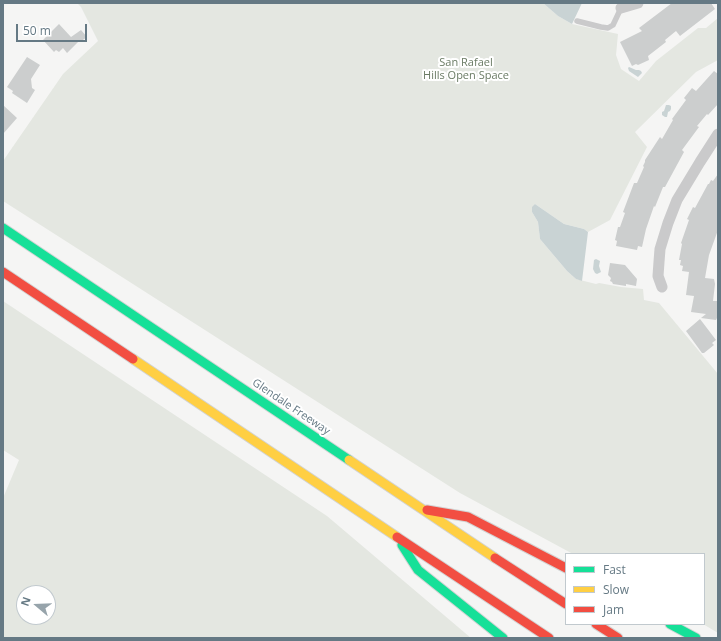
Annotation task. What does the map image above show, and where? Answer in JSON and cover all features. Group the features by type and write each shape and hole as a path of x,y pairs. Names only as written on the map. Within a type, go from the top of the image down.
{"highway":[{"name":"Glendale Freeway","path":"3,228 565,603"},
{"path":"3,272 549,638"},
{"path":"421,508 468,517 565,567"},
{"path":"398,538 418,570 503,638"},
{"path":"598,625 618,638"},
{"path":"672,625 696,638"}],"street":[{"path":"621,8 638,3"},
{"path":"662,287 658,276 660,249 668,223 677,200 718,134"}],"lane":[{"path":"577,21 608,28 614,25 621,8"}],"green space":[{"name":"San Rafael Hills Open Space","path":"77,3 543,3 558,16 572,24 618,34 616,55 621,69 639,81 656,61 698,28 706,28 718,18 718,60 696,72 635,132 647,147 610,220 588,232 584,229 564,224 535,204 532,212 538,222 540,239 567,271 576,279 596,284 599,283 643,289 644,300 659,303 718,374 718,633 705,625 705,553 571,553 460,493 3,201 3,161 63,74 98,41 81,7"},
{"path":"3,301 327,516 471,638 3,638 3,498 19,460 3,450"}],"shaded area":[{"path":"543,3 582,3 572,24 558,16"},
{"path":"629,67 639,70 642,73 638,77 629,71"},
{"path":"666,105 671,106 671,109 668,112 667,117 665,117 662,115 662,112 664,111"},
{"path":"535,204 564,224 584,229 588,232 582,281 576,279 567,271 540,239 538,222 532,212 532,207"},
{"path":"596,259 600,261 599,266 601,272 597,274 593,269 594,260"}],"building":[{"path":"672,3 711,3 715,9 680,36 676,31 665,40 666,42 648,56 649,60 632,66 620,42 642,31 639,28"},
{"path":"59,24 71,37 81,30 87,37 80,42 79,41 67,53 63,48 59,52 56,50 54,52 43,40"},
{"path":"27,57 40,65 31,79 32,88 35,90 27,103 12,93 13,91 7,87"},
{"path":"714,71 718,74 718,104 697,126 699,127 682,150 684,152 665,187 663,187 655,207 654,206 646,229 642,247 638,246 637,250 616,246 617,241 615,240 618,227 620,227 625,213 623,212 634,183 637,183 644,167 645,160 660,137 662,139 673,120 672,119 686,100 684,98 692,88 696,91"},
{"path":"3,105 17,118 3,134"},
{"path":"718,174 718,230 709,255 705,278 714,279 715,284 713,301 717,301 718,316 716,320 701,318 706,314 691,312 694,296 686,295 689,272 682,271 683,266 680,265 681,260 679,260 681,243 689,220 687,219 693,207 695,208 708,184 711,180 713,181"},
{"path":"610,263 625,265 637,279 636,286 613,284 608,275"},
{"path":"700,319 716,340 712,343 714,345 704,353 702,353 686,331"}],"traffic: fast":[{"path":"3,228 349,460"},
{"path":"402,545 418,570 503,638"},
{"path":"672,625 696,638"}],"traffic: slow":[{"path":"133,359 397,537"},
{"path":"349,460 495,558"}],"traffic: jam":[{"path":"3,272 133,359"},
{"path":"427,510 468,517 565,567"},
{"path":"397,537 549,638"},
{"path":"495,558 565,603"},
{"path":"598,625 618,638"}]}
